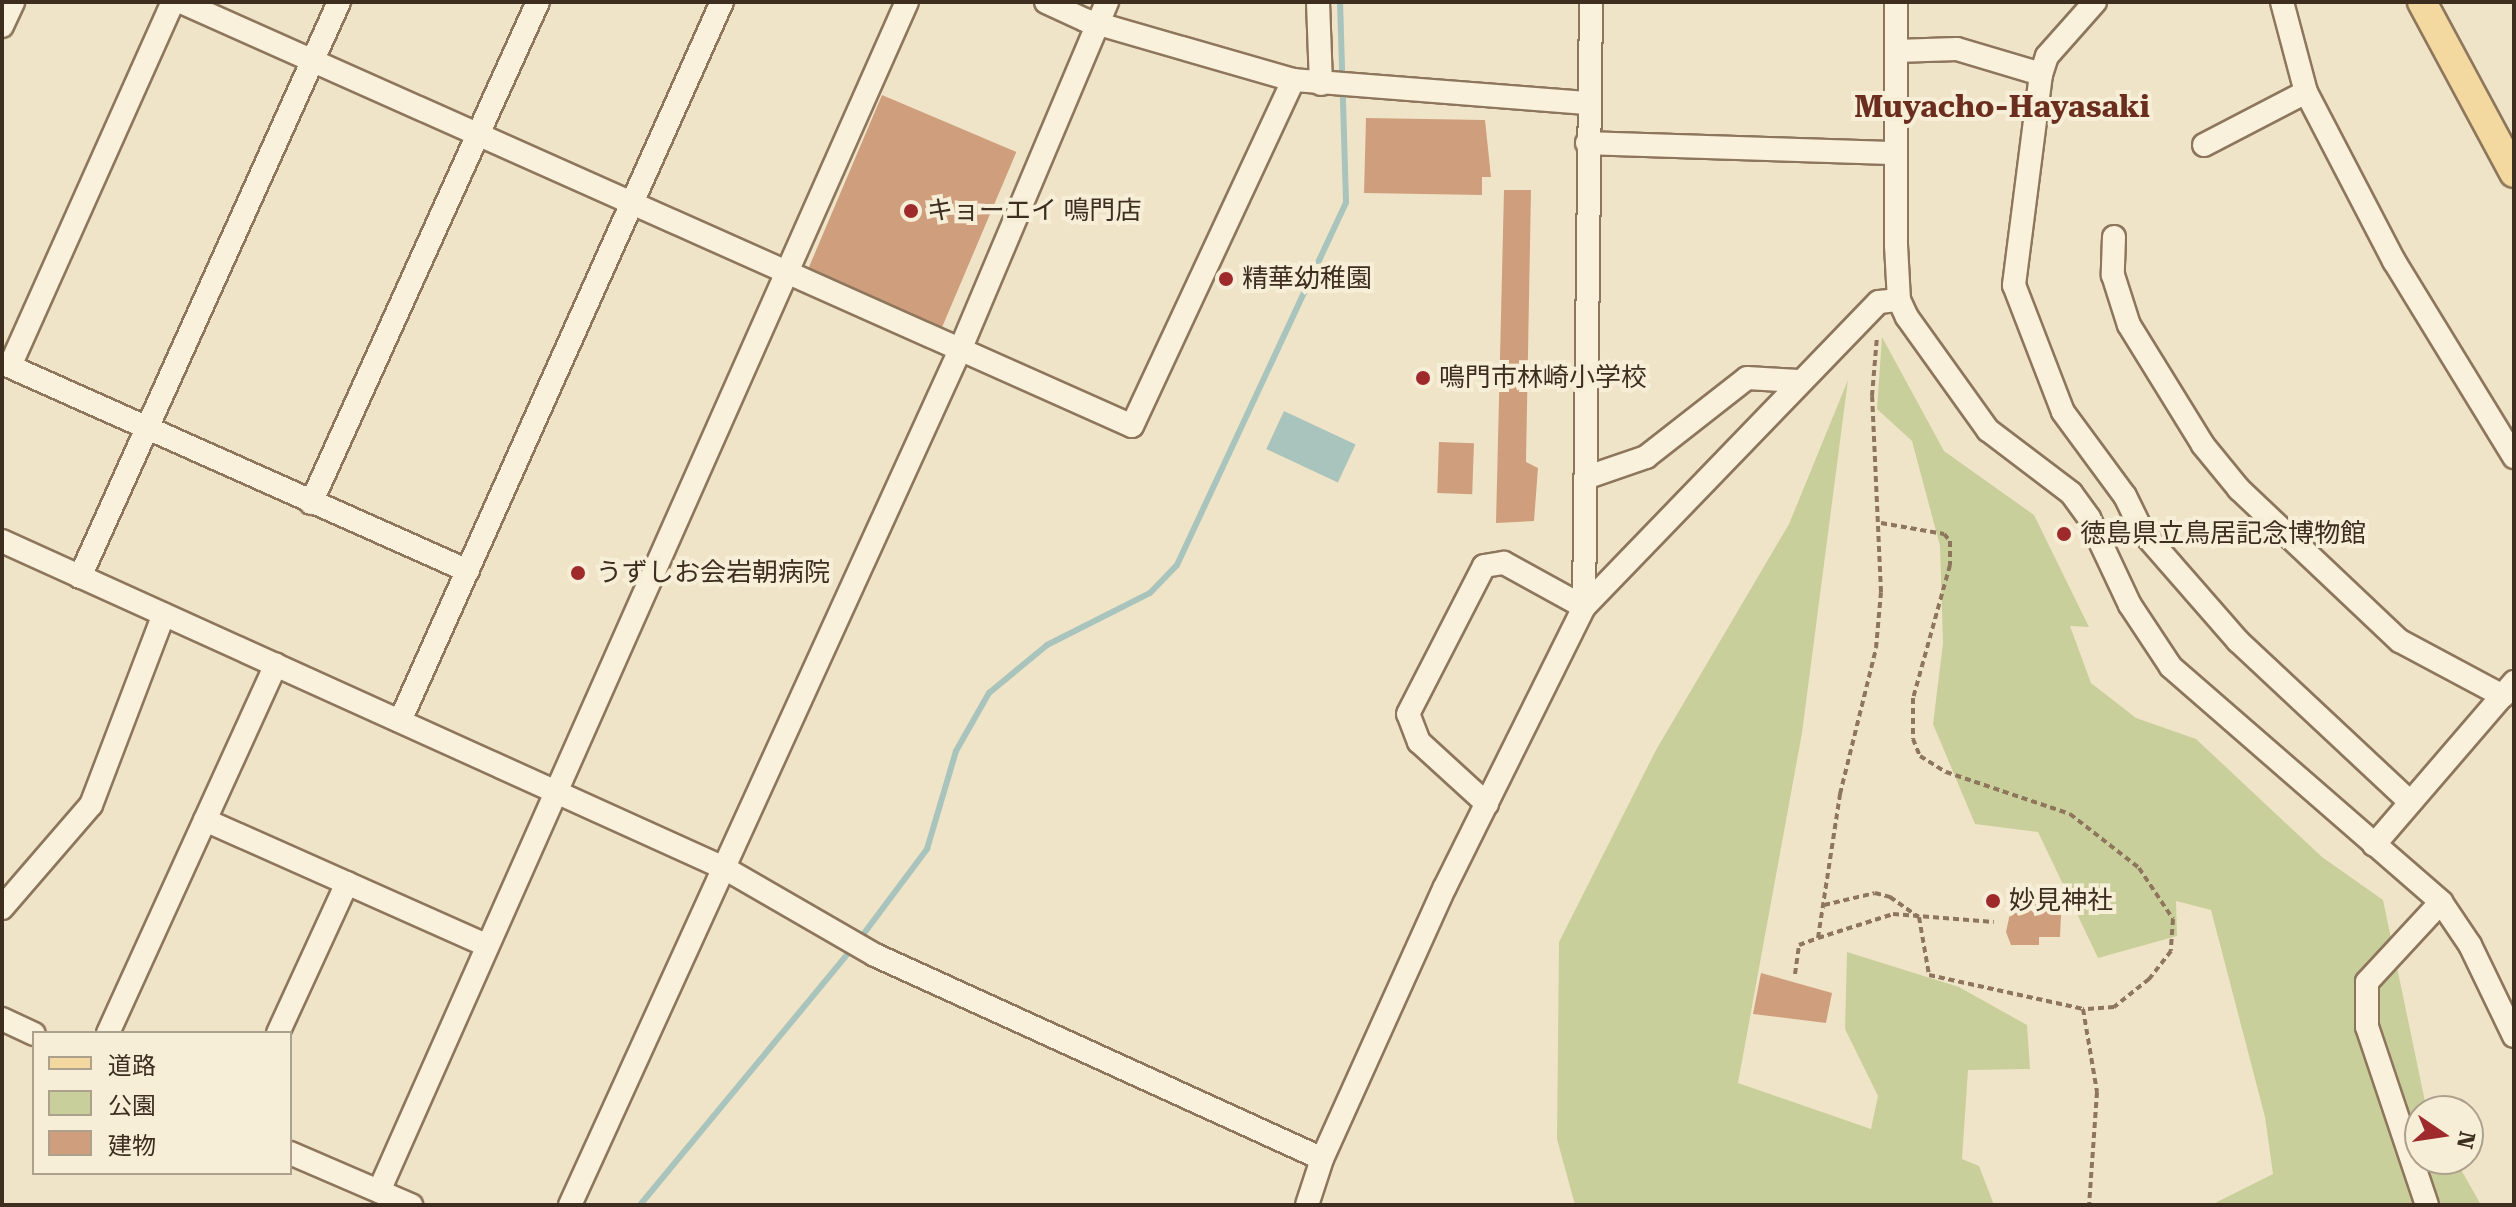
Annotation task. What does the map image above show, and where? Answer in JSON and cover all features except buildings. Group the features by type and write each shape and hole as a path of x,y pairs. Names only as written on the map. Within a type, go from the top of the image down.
{"main road":[{"path":"2422,2 2514,173"}],"street":[{"path":"2,26 13,2"},
{"path":"173,2 6,364 147,430 468,571"},
{"path":"181,2 1132,426 1293,80"},
{"path":"80,577 339,2"},
{"path":"311,503 538,2"},
{"path":"400,721 722,2"},
{"path":"379,1191 554,791 907,2"},
{"path":"1046,2 1101,25 1293,80 1360,88 1588,103 1595,97 1591,2"},
{"path":"570,1205 726,869 960,350 1101,25 1107,2"},
{"path":"1318,2 1324,84"},
{"path":"1896,2 1895,153 1889,301 1988,430 2071,493 2089,518 2130,605 2171,667 2441,902 2470,945 2514,1036"},
{"path":"2095,2 2047,56 2041,74 2014,285 2063,412 2125,496 2142,531 2238,641 2410,802"},
{"path":"2282,2 2306,92 2394,261 2514,457"},
{"path":"1896,51 1957,49 2041,74"},
{"path":"2204,145 2306,92"},
{"path":"1584,607 1588,103"},
{"path":"1587,143 1895,153"},
{"path":"2114,237 2113,275 2129,325 2203,445 2239,489 2400,641 2510,689 2374,845"},
{"path":"1307,1205 1322,1159 1487,804 1584,607 1798,381 1889,301"},
{"path":"1585,478 1646,457 1747,378 1798,381"},
{"path":"2,541 726,869 875,955 1322,1159"},
{"path":"1487,804 1419,742 1408,714 1484,566 1504,563 1584,607"},
{"path":"2,908 91,805 164,614"},
{"path":"109,1031 276,665"},
{"path":"205,820 486,945"},
{"path":"279,1031 347,883"},
{"path":"2427,1205 2367,1027 2367,982 2441,902"},
{"path":"2,1019 32,1033"},
{"path":"292,1154 411,1205"}],"path":[{"path":"1818,938 1840,794 1876,648 1881,523 1872,396 1889,301"},
{"path":"1881,523 1944,534 1950,541 1950,565 1913,698 1913,739 1920,756 1946,772 2070,814 2139,868 2173,919 2171,951 2149,979 2114,1007 2083,1009 1929,975 1919,917"},
{"path":"1824,905 1875,893 1919,917"},
{"path":"1795,974 1799,945 1885,915 1994,922"},
{"path":"2083,1009 2097,1092 2089,1205"}],"green space":[{"path":"1882,337 1944,451 2034,515 2089,627 2070,626 2091,683 2136,718 2196,739 2322,857 2383,900 2424,1095 2404,1095 2404,1175 2464,1175 2481,1205 2211,1205 2273,1174 2265,1117 2211,910 2176,901 2177,936 2098,958 2038,832 1975,824 1933,724 1943,643 1940,546 1912,441 1877,409"},
{"path":"1848,380 1802,733 1738,1083 1871,1129 1878,1096 1845,1029 1847,952 1959,987 2027,1025 2030,1069 1968,1070 1962,1159 1979,1166 1994,1205 1575,1205 1557,1139 1559,942 1656,750 1789,524"}],"water":[{"path":"1284,411 1356,444 1338,482 1266,449"}],"waterway":[{"path":"859,940 927,849 956,751 989,693 1047,645 1150,593 1177,565 1346,202 1340,2"},
{"path":"640,1205 852,949"}],"place":[{"name":"キョーエイ 鳴門店","path":"911,211"},
{"name":"精華幼稚園","path":"1226,279"},
{"name":"鳴門市林崎小学校","path":"1423,378"},
{"name":"徳島県立鳥居記念博物館","path":"2064,534"},
{"name":"うずしお会岩朝病院","path":"578,573"},
{"name":"妙見神社","path":"1993,901"}],"district":[{"name":"Muyacho-Hayasaki","path":"2002,107"}]}
